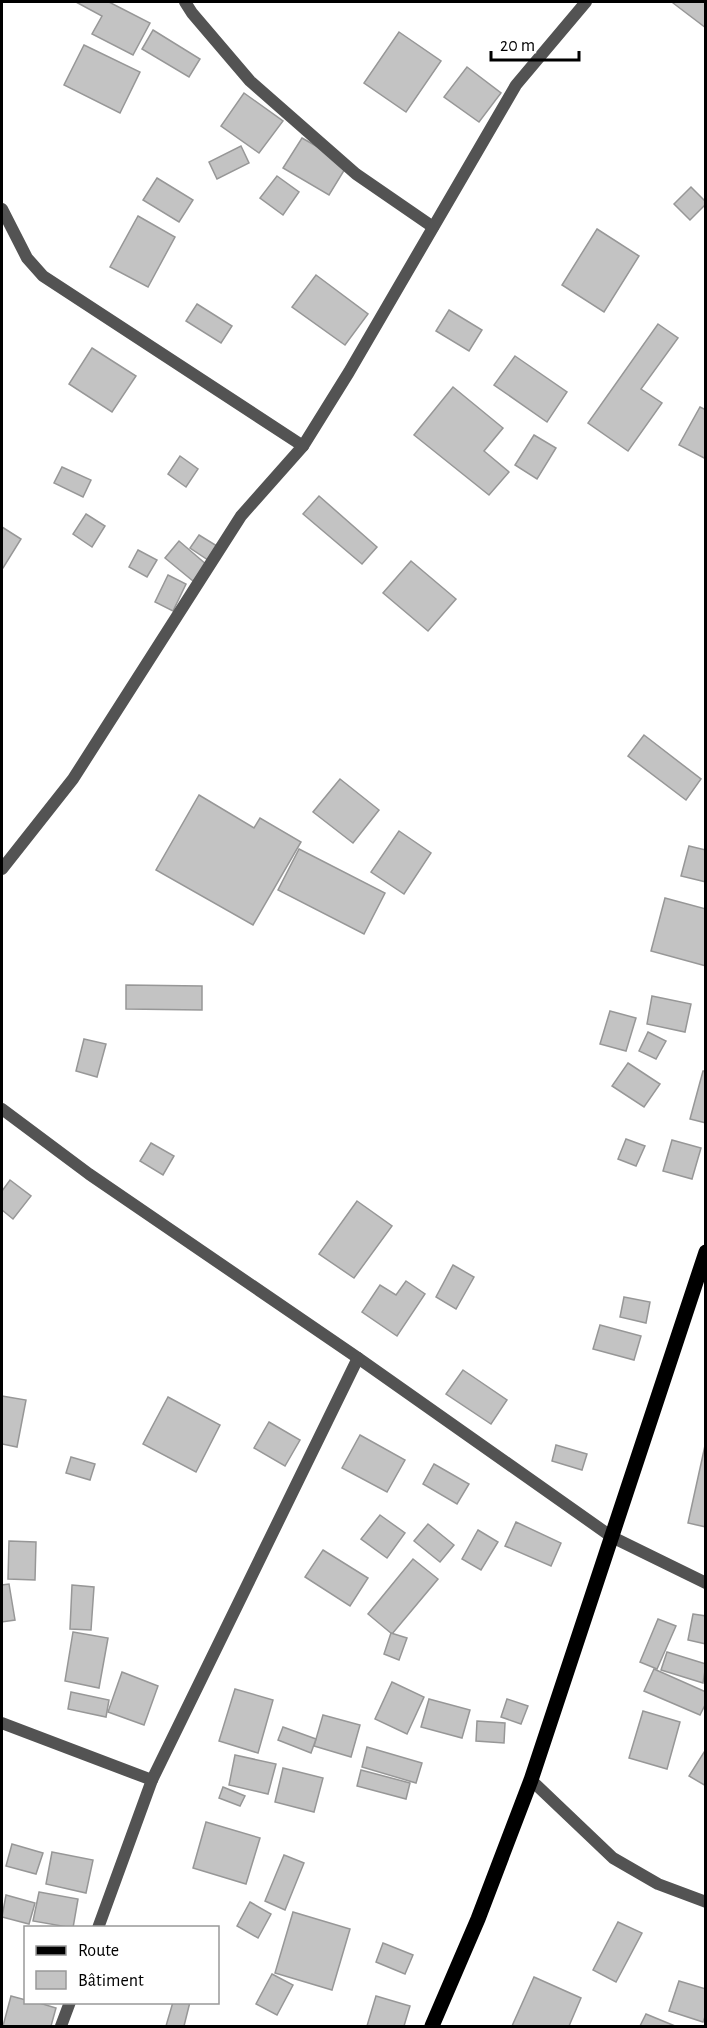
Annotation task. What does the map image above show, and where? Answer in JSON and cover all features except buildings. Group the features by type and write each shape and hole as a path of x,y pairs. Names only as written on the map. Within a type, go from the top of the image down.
{"main road":[{"path":"432,2026 478,1919 531,1780 705,1252"}],"street":[{"path":"185,2 250,81 356,174 433,227"},
{"path":"2,869 73,779 241,516 303,446 350,372 516,85 586,2"},
{"path":"2,209 27,258 43,276 303,446"},
{"path":"2,1109 89,1174 358,1358 612,1537 705,1583"},
{"path":"99,1926 152,1780 358,1358"},
{"path":"2,1723 152,1780"},
{"path":"531,1780 613,1858 658,1884 705,1902"},
{"path":"61,2026 69,2004"}]}
